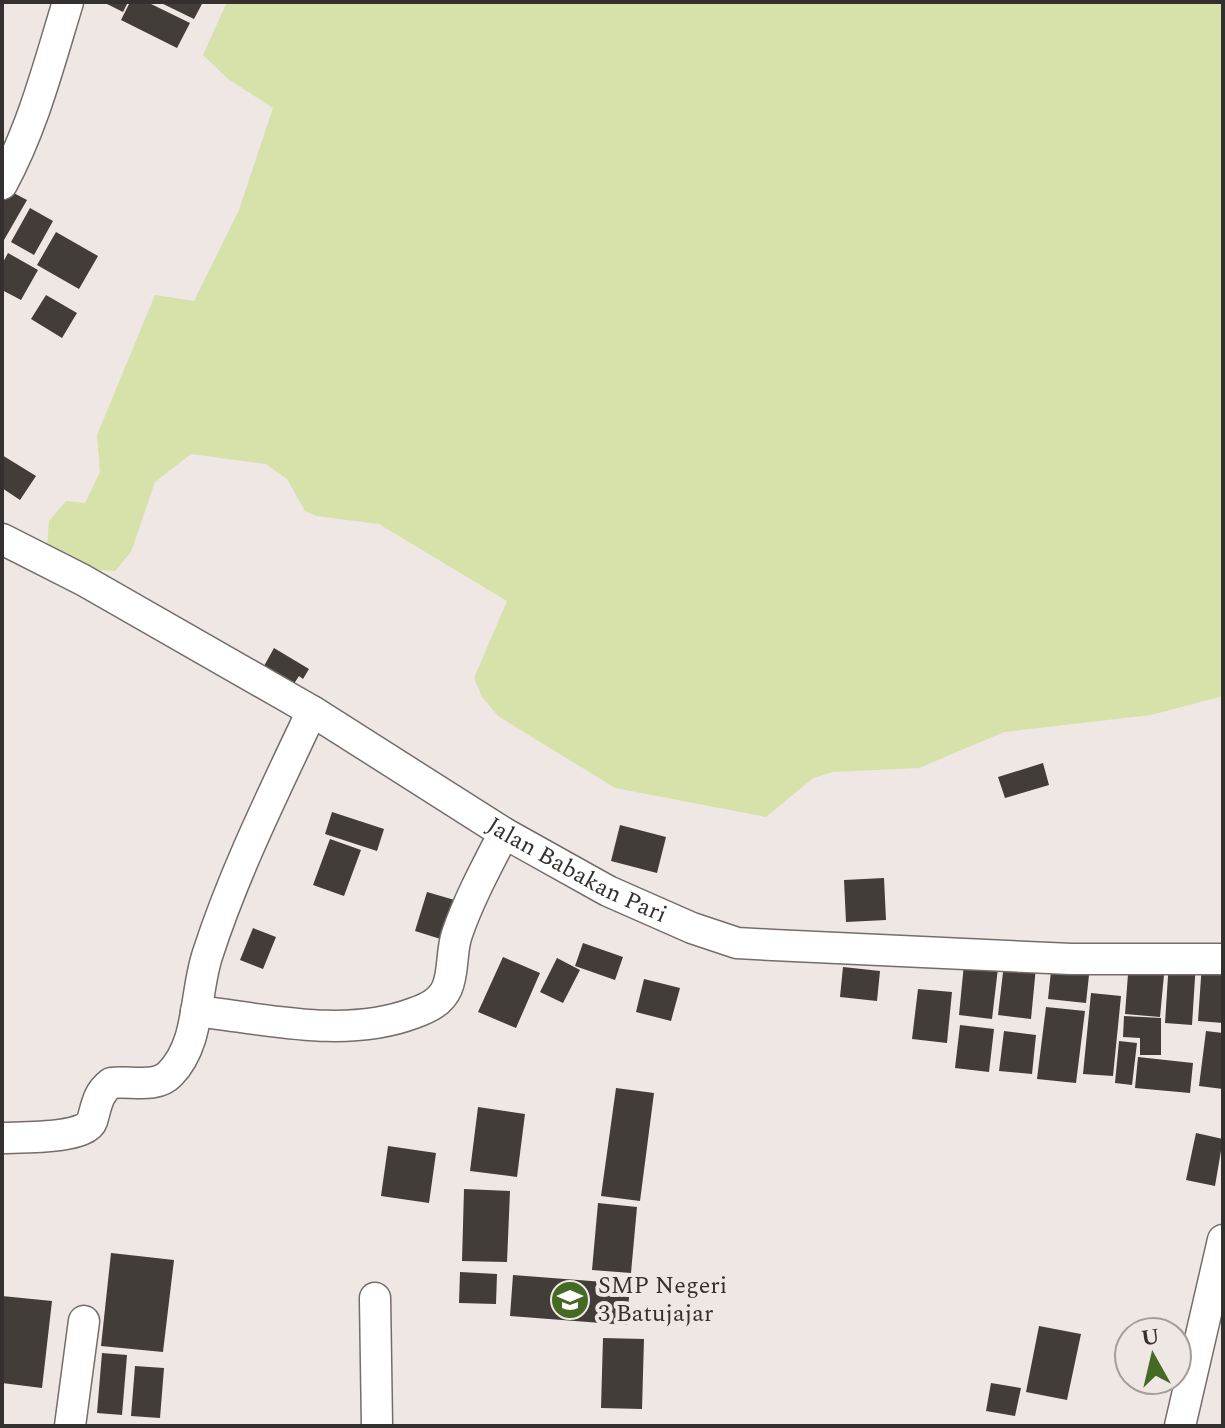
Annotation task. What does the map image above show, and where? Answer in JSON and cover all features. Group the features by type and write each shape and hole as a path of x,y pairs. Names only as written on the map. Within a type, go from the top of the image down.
{"street":[{"path":"2,184 21,150 33,119 68,2"},
{"name":"Jalan Babakan Pari","path":"2,539 83,580 312,711 504,833 608,891 692,928 737,943 1012,957 1223,959"},
{"path":"2,1138 83,1131 92,1123 93,1111 102,1089 111,1083 145,1083 167,1078 185,1054 207,955 253,841 312,711"},
{"path":"196,1011 326,1026 357,1026 389,1023 433,1006 447,988 456,937 468,905 504,833"},
{"path":"1180,1426 1223,1240"},
{"path":"375,1298 377,1426"},
{"path":"70,1426 84,1321"}],"green space":[{"path":"227,2 1223,2 1223,696 1151,715 1004,732 919,768 832,772 812,779 766,817 615,788 498,716 482,697 474,678 507,601 379,524 316,516 305,511 287,479 266,464 191,454 155,482 131,552 115,571 89,569 47,546 49,521 66,501 85,503 100,472 97,435 155,295 194,301 239,210 273,108 228,79 203,55"}],"building":[{"path":"103,2 128,2 123,12"},
{"path":"130,2 147,2 190,23 177,48 121,20"},
{"path":"159,2 203,2 194,19"},
{"path":"6,189 27,200 4,240 2,197"},
{"path":"30,208 53,221 34,255 11,242"},
{"path":"56,232 98,256 79,289 37,265"},
{"path":"8,253 38,270 21,300 2,290 2,264"},
{"path":"46,295 77,313 62,338 31,319"},
{"path":"2,455 36,476 20,500 2,488"},
{"path":"274,648 309,669 303,679 299,676 288,693 259,675"},
{"path":"1043,763 1049,785 1005,798 998,777"},
{"path":"332,812 384,829 377,851 325,834"},
{"path":"620,825 666,837 657,873 611,861"},
{"path":"330,839 361,850 344,896 313,885"},
{"path":"884,878 886,920 846,922 844,880"},
{"path":"427,892 458,901 447,941 415,931"},
{"path":"253,928 276,937 263,969 240,960"},
{"path":"583,943 623,957 615,980 575,966"},
{"path":"503,957 540,973 516,1028 478,1012"},
{"path":"557,958 580,970 563,1003 540,992"},
{"path":"1129,961 1165,964 1160,1017 1125,1014"},
{"path":"1169,961 1196,962 1192,1025 1165,1023"},
{"path":"1052,962 1090,966 1086,1003 1048,999"},
{"path":"1202,963 1223,964 1223,1023 1198,1021"},
{"path":"964,964 998,968 992,1019 959,1015"},
{"path":"1004,964 1036,967 1031,1019 998,1015"},
{"path":"843,967 880,971 877,1001 840,997"},
{"path":"644,979 680,988 671,1021 636,1012"},
{"path":"918,989 952,992 947,1043 912,1039"},
{"path":"1091,993 1121,996 1113,1076 1083,1074"},
{"path":"1046,1007 1085,1011 1076,1083 1037,1079"},
{"path":"1124,1016 1161,1018 1161,1055 1140,1055 1140,1038 1123,1037"},
{"path":"960,1025 994,1029 989,1072 955,1068"},
{"path":"1004,1031 1036,1035 1032,1074 999,1071"},
{"path":"1206,1031 1223,1033 1223,1089 1199,1086"},
{"path":"1119,1041 1137,1043 1132,1085 1115,1083"},
{"path":"1138,1057 1193,1063 1190,1093 1135,1088"},
{"name":"SMP Negeri 3 Batujajar","path":"616,1088 654,1093 640,1201 601,1196"},
{"path":"478,1107 525,1114 517,1177 470,1171"},
{"path":"1196,1133 1223,1139 1215,1186 1186,1180"},
{"path":"388,1146 436,1153 429,1203 381,1196"},
{"path":"464,1189 510,1191 507,1262 462,1261"},
{"name":"SMP Negeri 3 Batujajar","path":"598,1203 637,1207 631,1273 592,1270"},
{"path":"111,1253 174,1260 163,1352 101,1346"},
{"path":"460,1272 497,1274 496,1304 459,1303"},
{"name":"SMP Negeri 3 Batujajar","path":"513,1275 630,1284 627,1325 510,1316"},
{"path":"2,1296 52,1301 42,1388 2,1383"},
{"path":"1039,1326 1081,1334 1067,1400 1026,1392"},
{"path":"603,1338 644,1339 642,1409 601,1408"},
{"path":"102,1353 127,1355 122,1415 97,1413"},
{"path":"135,1366 164,1368 160,1418 131,1416"},
{"path":"991,1383 1021,1388 1015,1416 986,1411"}],"place":[{"name":"SMP Negeri 3 Batujajar","path":"570,1300"}]}
